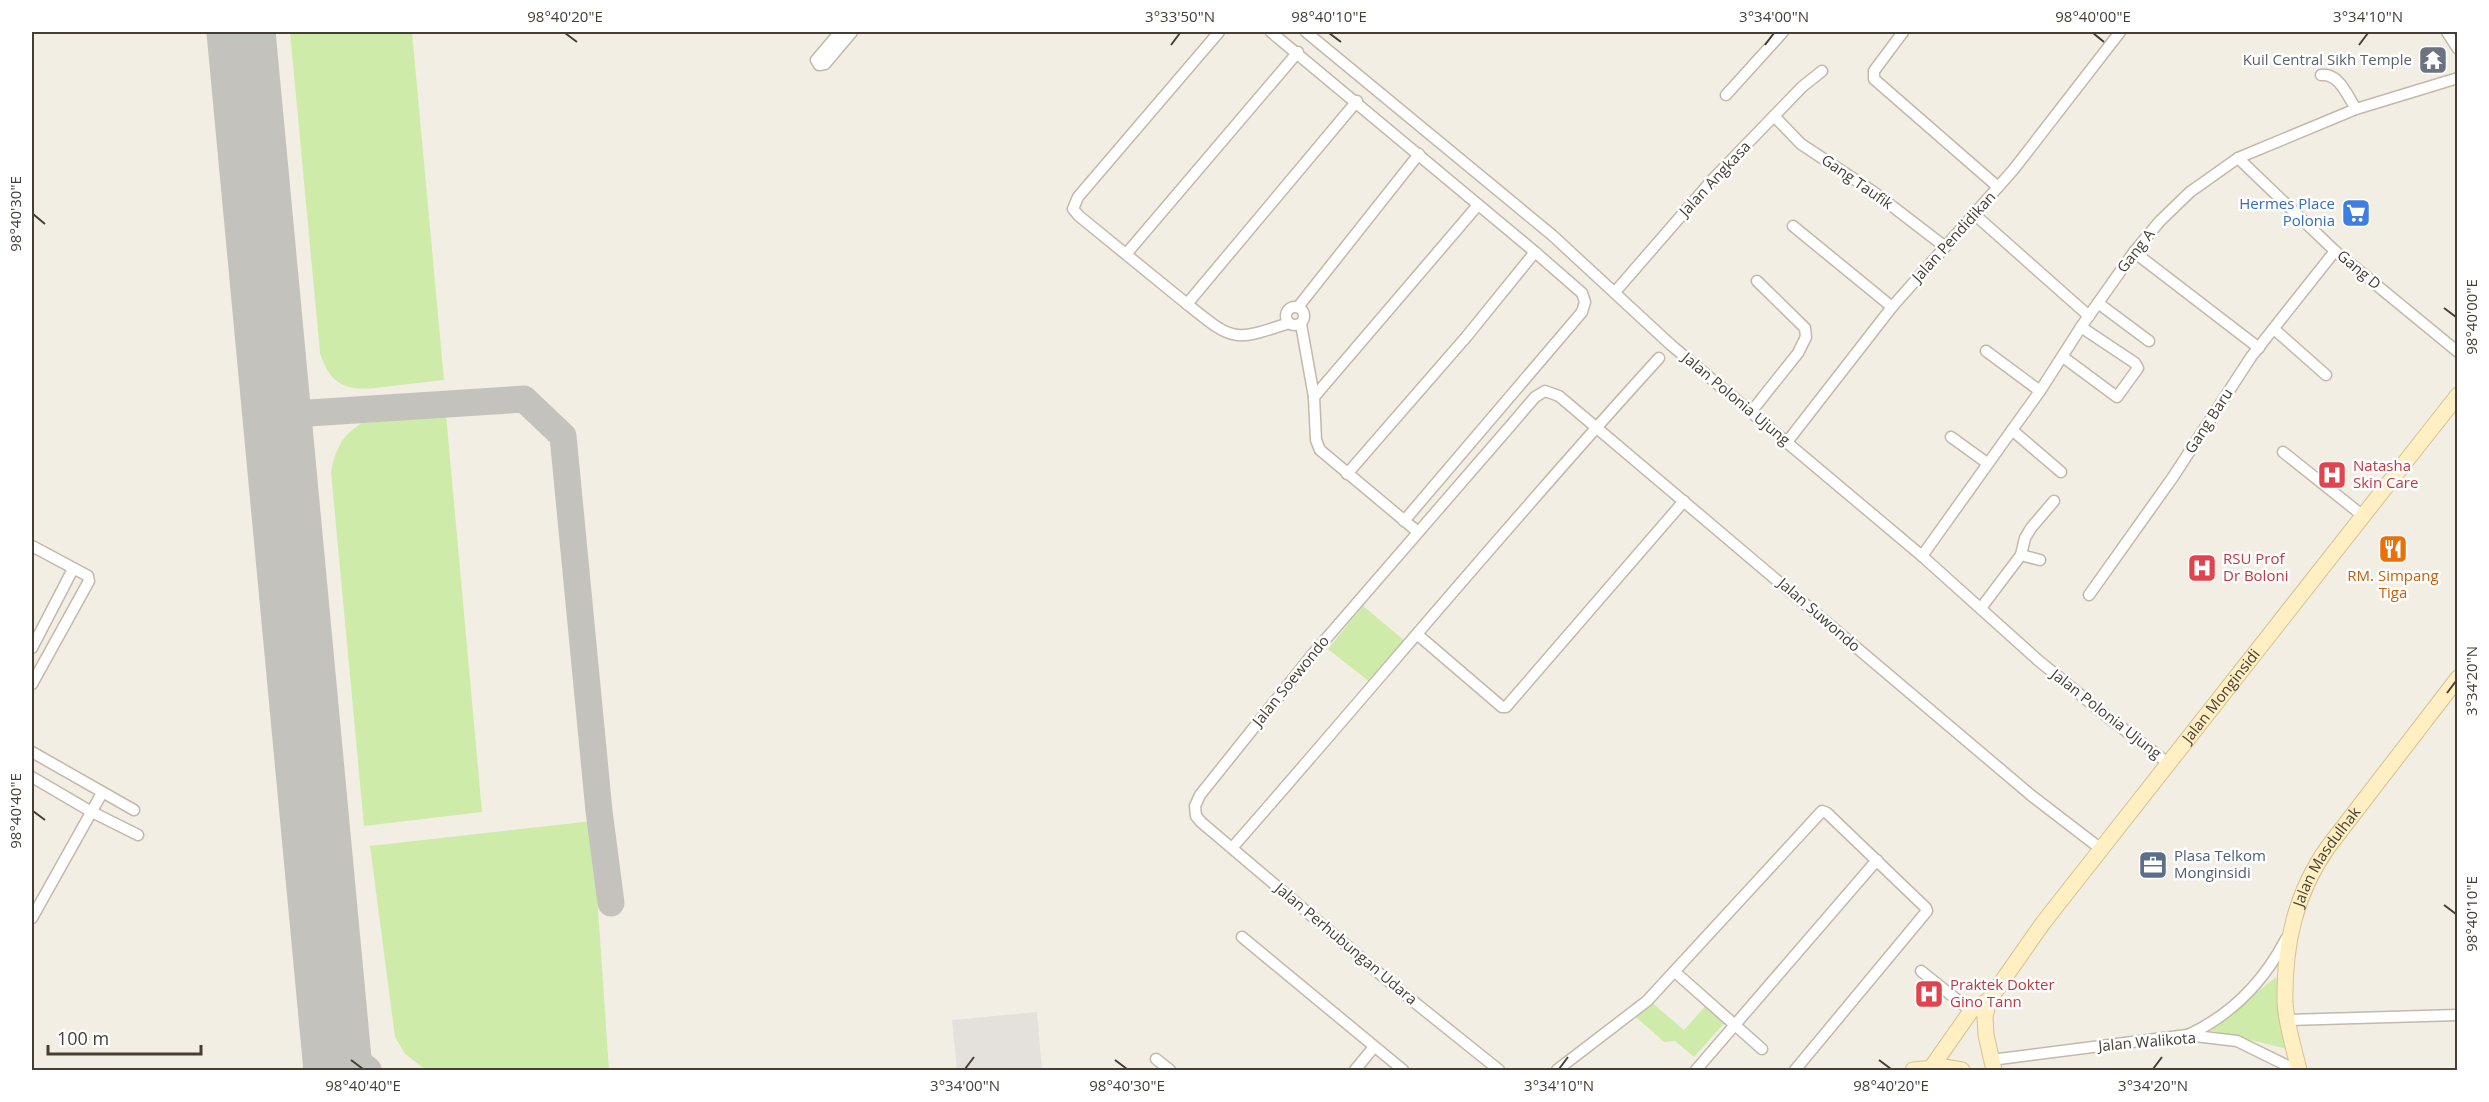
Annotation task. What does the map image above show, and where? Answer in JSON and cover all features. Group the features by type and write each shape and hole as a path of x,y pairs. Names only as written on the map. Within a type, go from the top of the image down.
{"main road":[{"name":"Jalan Monginsidi","path":"1930,1069 1971,1011 1989,1000 2043,923 2457,395"},
{"name":"Jalan Masdulhak","path":"2298,1071 2285,1002 2292,929 2301,892 2314,867 2457,678"},
{"path":"1989,1000 1985,1017 1992,1065"},
{"path":"1912,1071 1944,1067 1962,1071"}],"street":[{"path":"840,32 816,60 819,65 825,64 852,32"},
{"path":"1219,32 1075,202 1073,209 1078,216 1127,253 1220,331 1232,336 1263,332 1289,323"},
{"path":"1271,32 1357,101 1535,252 1582,293 1585,302 1582,312 1404,521"},
{"name":"Jalan Polonia Ujung","path":"1306,32 1552,235 1671,345 1922,556 2065,682 2169,764"},
{"path":"1726,95 1783,32"},
{"path":"1903,32 1876,69 1874,79 1998,187"},
{"name":"Jalan Pendidikan","path":"1786,442 1892,307 1998,187 2120,32"},
{"path":"2447,32 2457,49"},
{"path":"1127,253 1298,52"},
{"name":"Jalan Angkasa","path":"1615,292 1713,179 1802,87 1822,71"},
{"path":"2321,75 2329,74 2336,79 2356,109"},
{"name":"Gang A","path":"1922,556 2013,430 2134,252 2175,205 2209,177 2238,158 2356,109 2457,78"},
{"path":"1187,304 1357,101"},
{"name":"Gang Taufik","path":"1774,116 1801,144 1875,192 1944,246"},
{"path":"1298,307 1304,312 1304,321 1294,326 1289,323 1287,312 1293,307 1298,307 1419,154"},
{"name":"Gang D","path":"2238,158 2335,250 2457,352"},
{"path":"1314,397 1478,205"},
{"path":"1974,214 2089,316"},
{"path":"1793,226 1892,307"},
{"name":"Gang Baru","path":"2089,595 2259,348 2335,250"},
{"path":"1347,474 1467,336 1535,252"},
{"path":"2134,252 2259,348"},
{"path":"1752,412 1798,353 1806,337 1804,328 1757,281"},
{"path":"2098,303 2148,341"},
{"path":"1301,324 1314,397 1318,446 1347,474 1418,532"},
{"path":"2063,357 2117,397 2138,368 2135,363 2081,327"},
{"path":"2274,329 2326,375"},
{"path":"1986,351 2040,391"},
{"path":"1232,848 1595,428 1659,358"},
{"name":"Jalan Suwondo","path":"1535,398 1545,392 1554,393 2032,796 2101,849"},
{"name":"Jalan Soewondo","path":"1196,816 1196,806 1202,791 1312,655 1535,398"},
{"path":"2013,430 2061,472"},
{"path":"1951,437 1987,463"},
{"path":"2283,452 2362,515"},
{"path":"1418,635 1506,708 1684,501"},
{"path":"1981,608 2021,555 2025,538 2031,528 2054,501"},
{"path":"32,546 88,576 89,583 32,684"},
{"path":"2021,555 2040,560"},
{"path":"32,648 73,569"},
{"path":"32,658 43,664"},
{"path":"32,752 134,810"},
{"path":"32,777 90,811 138,835"},
{"path":"32,918 102,793"},
{"path":"1557,1071 1647,1001 1822,811 1827,813 1926,908 1926,914 1795,1071"},
{"name":"Jalan Perhubungan Udara","path":"1196,816 1393,985 1499,1071"},
{"path":"1696,1071 1876,860"},
{"path":"2187,1035 2205,1027 2249,993 2275,962 2292,929"},
{"path":"1242,937 1402,1071"},
{"path":"1921,971 1971,1011"},
{"path":"1675,972 1762,1049"},
{"path":"2288,1020 2457,1015"},
{"name":"Jalan Walikota","path":"1992,1065 2187,1035 2237,1041 2298,1071"},
{"path":"1355,1071 1374,1047"},
{"path":"1156,1059 1170,1071"}],"green space":[{"path":"290,32 412,32 444,380 367,389 356,388 339,382 331,376 325,366 320,353"},
{"path":"446,414 482,812 364,826 331,472 340,444 362,423"},
{"path":"1363,606 1405,641 1371,683 1328,649"},
{"path":"592,821 609,1070 426,1070 405,1054 395,1037 370,846"},
{"path":"2276,977 2287,1049 2210,1030"},
{"path":"1651,1002 1684,1030 1708,1003 1727,1020 1694,1057 1675,1041 1664,1042 1636,1017"}],"shaded area":[{"path":"1037,1012 1042,1070 957,1070 952,1020"}],"taxiway":[{"path":"309,413 524,399 563,436 599,811 611,903"},
{"path":"336,1044 368,1070"}],"runway":[{"path":"241,32 338,1070"}],"place":[{"name":"Kuil Central Sikh Temple","path":"2433,60"},
{"name":"Hermes Place Polonia","path":"2356,213"},
{"name":"Natasha Skin Care","path":"2332,475"},
{"name":"RM. Simpang Tiga","path":"2393,549"},
{"name":"RSU Prof Dr Boloni","path":"2202,568"},
{"name":"Plasa Telkom Monginsidi","path":"2153,865"},
{"name":"Praktek Dokter Gino Tann","path":"1929,994"}]}
